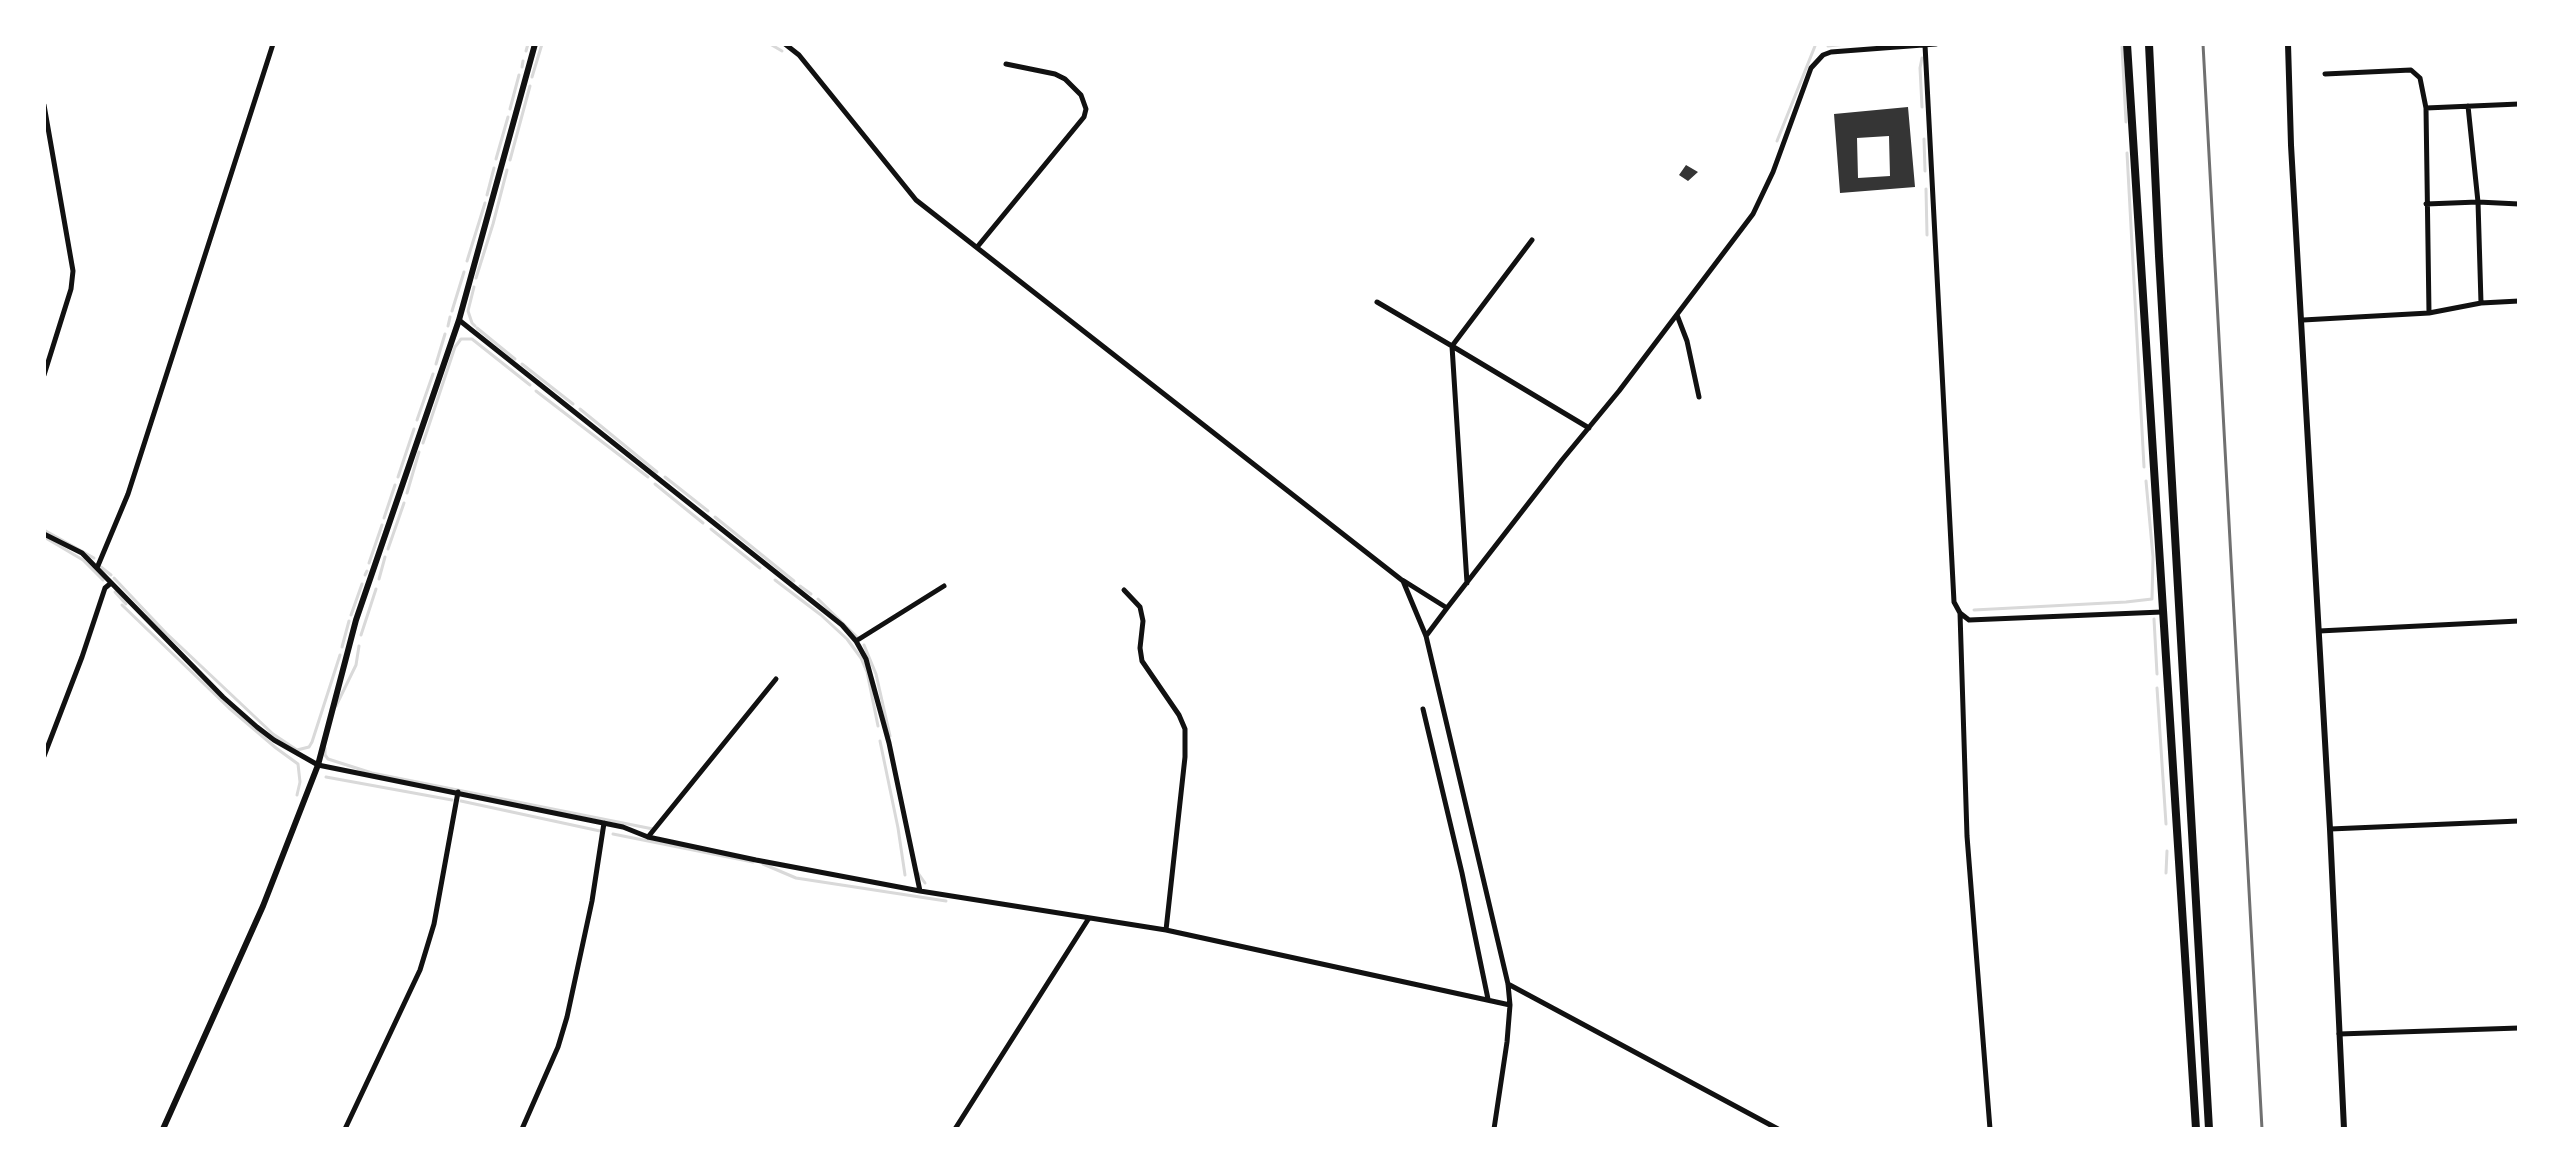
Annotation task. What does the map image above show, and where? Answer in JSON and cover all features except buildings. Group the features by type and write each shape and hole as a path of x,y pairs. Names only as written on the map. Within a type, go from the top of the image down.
{"highway":[{"path":"2127,44 2196,1129"},
{"path":"2149,44 2160,287 2209,1129"}],"street":[{"path":"97,568 128,494 273,44"},
{"path":"163,1129 263,906 318,765 356,620 459,320 535,44"},
{"path":"785,44 799,55 916,200 1403,581 1447,608"},
{"path":"1426,636 1619,391 1758,205 1782,149 1808,74 1816,62 1831,52 1936,44"},
{"path":"2288,44 2344,1129"},
{"path":"1925,45 1954,602 1960,613 1969,620 2162,612"},
{"path":"978,246 1084,117 1086,109 1081,95 1065,79 1006,64"},
{"path":"2325,74 2411,70 2420,78 2426,108 2429,313"},
{"path":"2426,108 2519,104"},
{"path":"44,105 73,271 71,289 44,375"},
{"path":"2468,106 2478,202 2481,303"},
{"path":"2426,204 2519,204"},
{"path":"1468,584 1452,346 1532,240"},
{"path":"2303,320 2429,313 2481,303 2519,301"},
{"path":"1377,302 1589,428"},
{"path":"1676,314 1687,341 1699,397"},
{"path":"459,320 842,625 856,641 866,659 889,743 920,891"},
{"path":"44,534 82,553 240,713 274,740 318,765 623,827 648,837 920,891 1166,930 1510,1005"},
{"path":"1403,581 1426,636 1508,984 1510,1005 1494,1129"},
{"path":"44,756 105,588 111,583"},
{"path":"856,641 944,586"},
{"path":"1124,590 1140,607 1143,621 1142,661 1179,715 1185,729 1185,757 1166,930"},
{"path":"1960,613 1967,836 1990,1129"},
{"path":"2319,631 2519,621"},
{"path":"648,837 776,679"},
{"path":"1423,709 1488,999"},
{"path":"345,1129 420,970 434,924 458,792"},
{"path":"2330,829 2519,821"},
{"path":"522,1129 549,1069 567,1017 592,901 604,823"},
{"path":"955,1129 1089,918"},
{"path":"1508,984 1778,1129"},
{"path":"2339,1034 2519,1028"}],"waterway":[{"path":"526,51 528,44"},
{"path":"532,77 542,44"},
{"path":"770,44 782,51"},
{"path":"1828,46 1846,44"},
{"path":"1777,141 1815,46"},
{"path":"2122,47 2126,122"},
{"path":"1922,58 1922,107"},
{"path":"522,67 523,61"},
{"path":"510,109 519,75"},
{"path":"510,160 530,86"},
{"path":"496,159 508,117"},
{"path":"1924,139 1925,171"},
{"path":"2127,153 2144,467"},
{"path":"487,195 494,168"},
{"path":"476,278 507,170"},
{"path":"1926,189 1927,235"},
{"path":"467,261 485,203"},
{"path":"452,311 464,272"},
{"path":"474,287 468,311 475,326"},
{"path":"448,326 450,317"},
{"path":"477,328 515,359"},
{"path":"436,364 445,334"},
{"path":"423,443 455,347 461,339 472,339 530,385"},
{"path":"522,364 573,404"},
{"path":"417,420 433,374"},
{"path":"536,391 648,477"},
{"path":"580,409 657,472"},
{"path":"398,477 414,429"},
{"path":"407,493 419,452"},
{"path":"665,477 708,511"},
{"path":"1974,610 2152,599 2153,557 2146,481"},
{"path":"655,484 703,523"},
{"path":"384,518 395,485"},
{"path":"388,549 404,503"},
{"path":"715,517 794,581"},
{"path":"369,563 382,525"},
{"path":"711,529 760,568"},
{"path":"44,530 94,558"},
{"path":"44,537 83,560 103,580"},
{"path":"379,579 385,557"},
{"path":"101,567 111,575"},
{"path":"365,575 367,571"},
{"path":"114,578 166,633 273,734 297,750 309,747 312,742 340,655"},
{"path":"775,580 821,615 847,639 861,658 867,672 878,726"},
{"path":"351,615 362,584"},
{"path":"800,586 811,594"},
{"path":"361,635 376,589"},
{"path":"115,592 126,604"},
{"path":"818,599 858,638"},
{"path":"122,605 229,708 298,764 300,782 297,795"},
{"path":"2154,619 2157,674"},
{"path":"342,647 349,621"},
{"path":"864,645 876,674 890,736"},
{"path":"336,706 356,665 359,646"},
{"path":"2157,688 2166,824"},
{"path":"880,741 905,875"},
{"path":"325,748 328,759 372,773 653,829"},
{"path":"326,777 452,800"},
{"path":"461,801 600,831"},
{"path":"613,834 753,862"},
{"path":"2166,873 2167,851"},
{"path":"763,864 796,878 946,901"},
{"path":"918,873 925,883"}],"railway":[{"path":"2203,44 2262,1129"}]}
